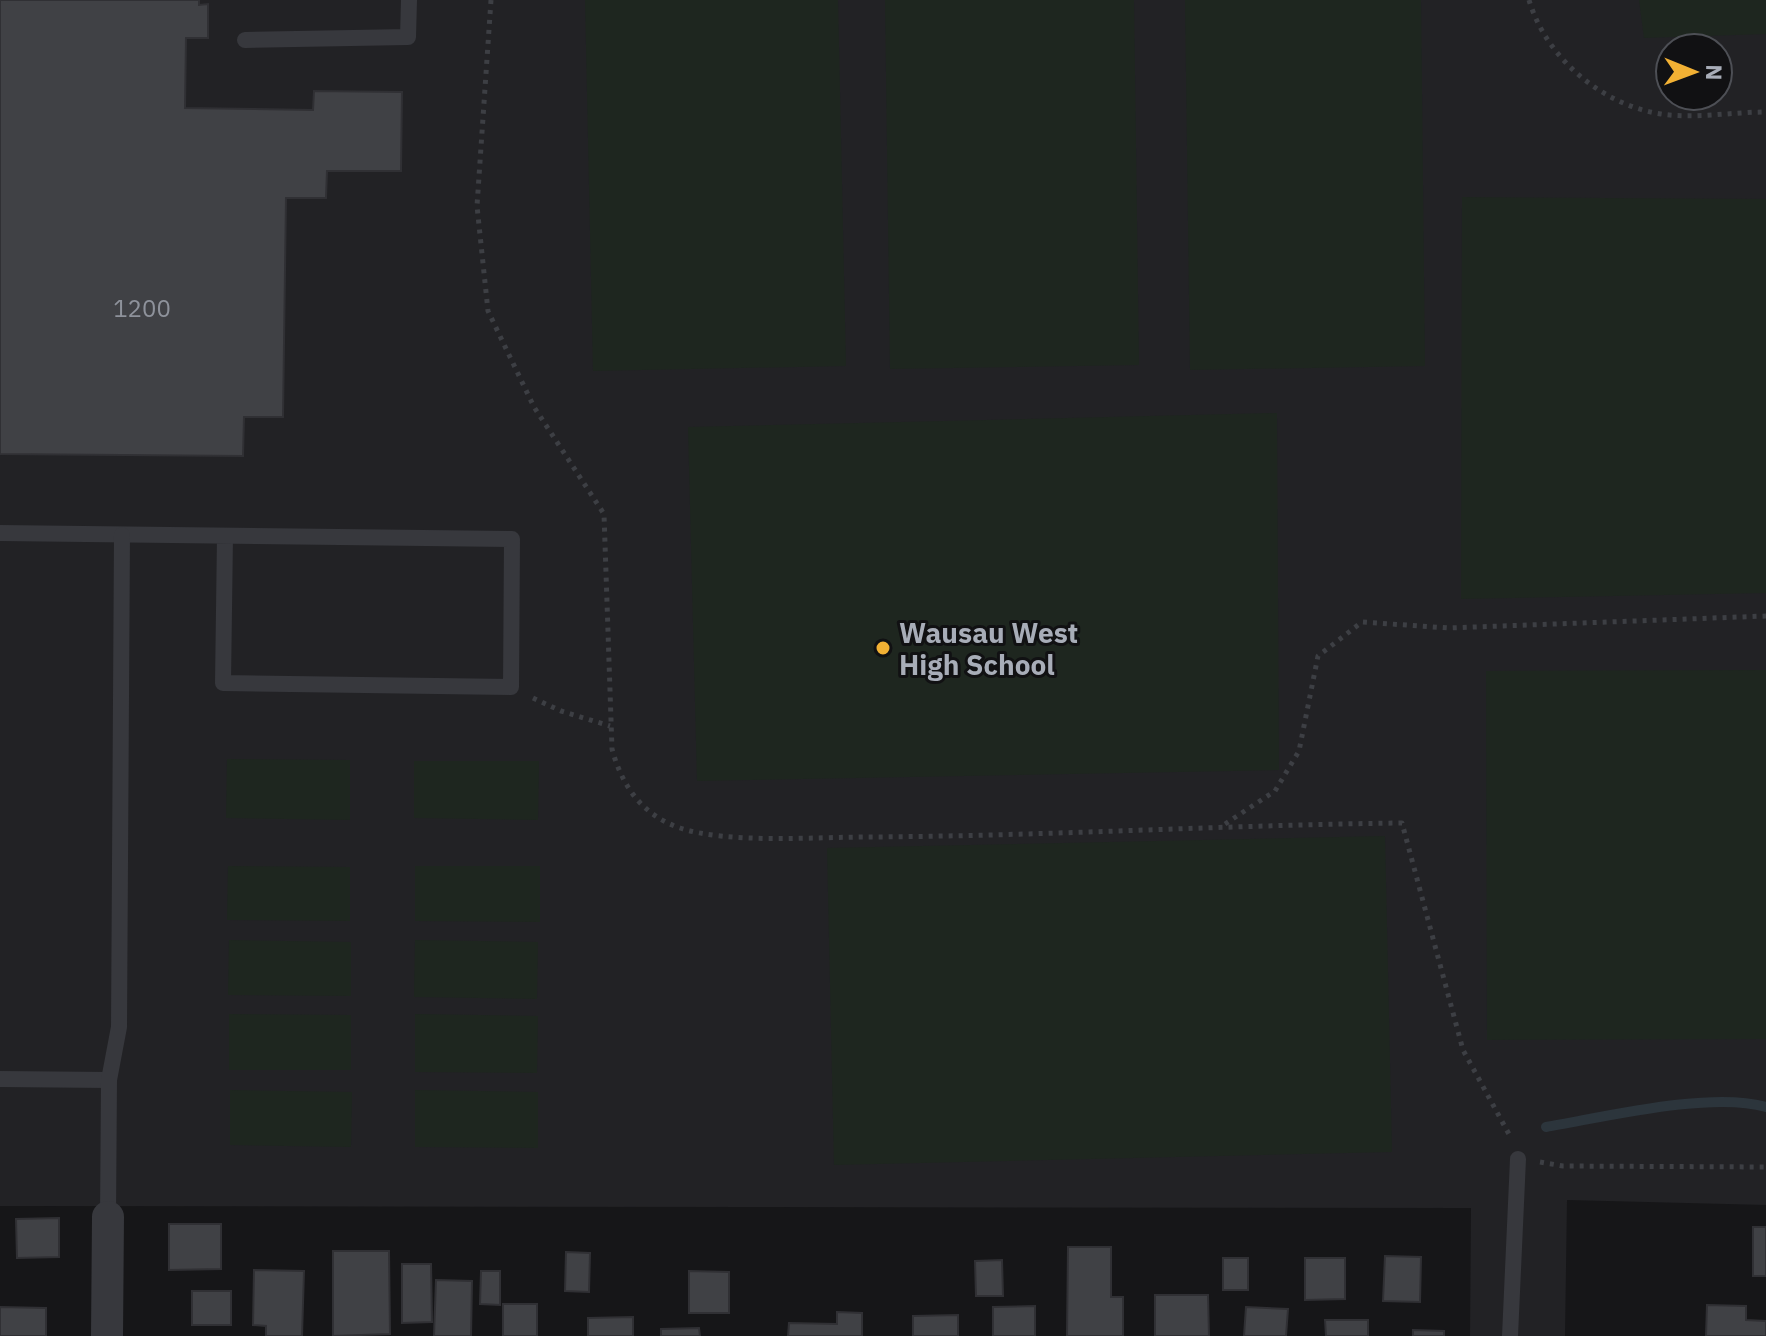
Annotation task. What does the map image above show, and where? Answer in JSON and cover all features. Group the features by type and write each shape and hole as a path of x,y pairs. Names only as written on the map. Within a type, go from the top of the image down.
{"street":[{"path":"107,1336 108,1217"}],"lane":[{"path":"245,40 408,37 409,0"},
{"path":"0,533 512,539 511,687 223,683 225,536"},
{"path":"108,1217 109,1080 119,1027 122,535"},
{"path":"0,1079 109,1080"},
{"path":"1510,1336 1518,1159"}],"path":[{"path":"491,0 477,206 488,311 534,407 604,514 611,726 617,767 630,793 651,813 687,830 780,836 959,836 1223,825 1402,823 1463,1050 1514,1142 1518,1159 1563,1166 1766,1167"},
{"path":"1529,0 1533,16 1563,60 1604,96 1662,114 1766,112"},
{"path":"1223,825 1275,791 1299,751 1318,656 1362,622 1449,628 1766,616"},
{"path":"511,687 561,711 611,726"}],"shaded area":[{"name":"Wausau West High School","path":"0,0 1766,0 1766,1205 1567,1200 1565,1336 1470,1336 1471,1208 0,1206"},
{"path":"585,0 838,0 846,366 593,371"},
{"path":"885,0 1134,0 1139,365 890,369"},
{"path":"1185,0 1421,0 1425,366 1190,370"},
{"path":"1639,0 1766,0 1766,34 1654,32 1654,38 1644,38"},
{"path":"1462,197 1766,199 1766,593 1461,599"},
{"path":"1277,413 1279,770 697,781 688,427"},
{"path":"1766,670 1766,1039 1487,1040 1486,671"},
{"path":"227,759 350,760 350,820 226,818"},
{"path":"414,761 539,761 538,820 414,818"},
{"path":"1385,836 1392,1152 834,1165 827,848"},
{"path":"228,866 350,867 350,921 227,920"},
{"path":"415,866 540,866 540,922 415,921"},
{"path":"229,940 351,942 351,996 228,995"},
{"path":"415,940 538,942 537,999 414,997"},
{"path":"229,1014 351,1015 351,1070 229,1070"},
{"path":"415,1014 538,1016 537,1073 415,1072"},
{"path":"230,1090 352,1092 351,1147 230,1145"},
{"path":"415,1090 538,1092 538,1148 415,1147"}],"building":[{"path":"0,0 199,0 199,5 208,4 208,38 186,38 185,108 313,110 314,91 402,92 401,171 327,171 326,198 286,198 283,417 244,417 243,456 0,454"},
{"path":"59,1218 59,1257 17,1258 16,1219"},
{"path":"169,1224 221,1224 221,1269 169,1270"},
{"path":"1753,1227 1766,1227 1766,1276 1753,1276"},
{"path":"1068,1247 1111,1247 1111,1297 1123,1297 1123,1336 1067,1336"},
{"path":"333,1251 389,1251 390,1334 333,1336"},
{"path":"566,1252 590,1253 589,1292 565,1291"},
{"path":"1385,1256 1421,1257 1420,1302 1383,1301"},
{"path":"1223,1258 1248,1258 1248,1290 1223,1290"},
{"path":"1305,1258 1345,1258 1345,1299 1305,1300"},
{"path":"1002,1260 1003,1296 976,1296 975,1261"},
{"path":"402,1264 431,1264 432,1322 402,1323"},
{"path":"254,1270 304,1271 302,1336 266,1336 266,1326 253,1325"},
{"path":"481,1271 500,1271 500,1305 480,1304"},
{"path":"689,1271 729,1272 729,1313 689,1313"},
{"path":"436,1280 472,1281 471,1336 434,1336"},
{"path":"192,1291 231,1291 231,1325 192,1325"},
{"path":"1155,1295 1208,1295 1209,1336 1155,1336"},
{"path":"503,1304 537,1304 537,1336 503,1336"},
{"path":"1707,1305 1746,1306 1746,1320 1766,1321 1766,1336 1706,1336"},
{"path":"1035,1306 1035,1336 993,1336 993,1307"},
{"path":"0,1307 46,1308 46,1336 0,1336"},
{"path":"1246,1307 1288,1309 1286,1336 1244,1336"},
{"path":"837,1312 862,1313 862,1336 788,1336 789,1323 837,1324"},
{"path":"958,1315 958,1336 913,1336 913,1316"},
{"path":"633,1317 633,1336 588,1336 588,1318"},
{"path":"1325,1320 1368,1320 1368,1336 1326,1336"},
{"path":"699,1328 700,1336 661,1336 661,1329"},
{"path":"1413,1330 1444,1331 1444,1336 1413,1336"}],"waterway":[{"path":"1546,1127 1688,1104 1717,1102 1766,1107"}],"place":[{"name":"Wausau West High School","path":"883,648"}]}
